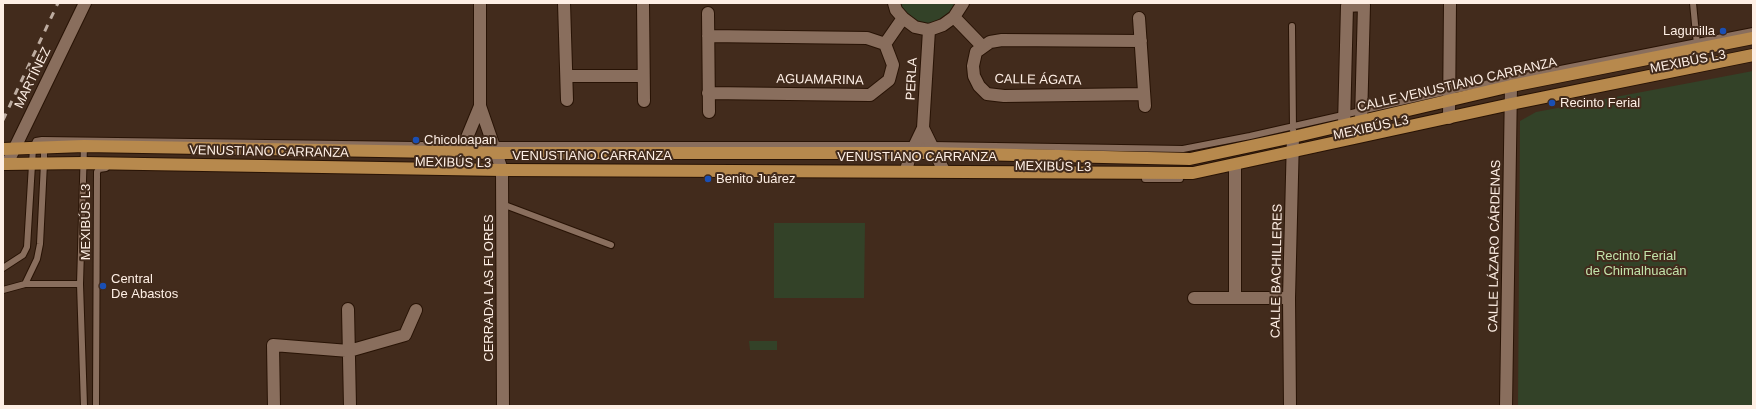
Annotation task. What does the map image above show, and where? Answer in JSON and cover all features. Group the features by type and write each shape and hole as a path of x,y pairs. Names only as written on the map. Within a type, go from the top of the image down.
{"main road":[{"name":"CALLE VENUSTIANO CARRANZA","path":"1166,159 1190,159 1293,132 1449,96 1511,86 1697,46 1753,38"},
{"path":"1235,167 1449,118 1511,107 1753,54"},
{"name":"VENUSTIANO CARRANZA","path":"9,149 84,146 462,149 935,149 1166,159"},
{"path":"1166,159 1168,173"},
{"name":"VENUSTIANO CARRANZA","path":"5,164 84,163 458,169 502,172 906,170 1182,173 1235,167"}],"street":[{"name":"MARTÍNEZ","path":"5,164 9,149 85,3"},
{"path":"458,169 462,149 480,106 480,3"},
{"path":"564,3 567,100"},
{"path":"643,3 644,100"},
{"path":"894,3 896,10 903,18 915,27 929,30 943,25 954,17 963,3"},
{"path":"1449,118 1450,3"},
{"path":"1344,120 1348,6 1364,6 1361,116"},
{"path":"708,13 709,112"},
{"path":"954,17 982,46 990,42 1002,40 1141,41 1139,18"},
{"path":"708,36 867,38 885,44 903,18"},
{"name":"PERLA","path":"906,170 913,149 924,128 929,30"},
{"name":"CALLE ÁGATA","path":"982,46 976,52 973,66 974,76 978,86 988,94 1004,96 1145,100 1141,41"},
{"name":"AGUAMARINA","path":"708,93 870,95 890,80 893,65 885,44"},
{"path":"567,76 643,76"},
{"name":"CALLE LÁZARO CÁRDENAS","path":"1506,406 1511,86"},
{"path":"1345,88 1362,89"},
{"name":"CERRADA LAS FLORES","path":"480,106 502,172 503,406"},
{"name":"PERLA","path":"924,128 944,171"},
{"name":"CALLE BACHILLERES","path":"1290,406 1289,298 1293,132"},
{"path":"1235,167 1235,298"},
{"path":"1194,298 1289,298"},
{"path":"348,309 350,406"},
{"path":"274,406 273,345 349,350 405,335 416,310"}],"lane":[{"path":"1693,3 1697,46"},
{"path":"1292,26 1293,132"},
{"name":"MEXIBÚS L3","path":"1449,96 1697,46 1753,31"},
{"name":"MEXIBÚS L3","path":"1293,154 1511,107 1753,61"},
{"name":"MEXIBÚS L3","path":"935,149 1184,149 1293,132"},
{"name":"MEXIBÚS L3","path":"38,148 36,141 42,140 462,149"},
{"path":"84,146 80,284 84,406"},
{"path":"25,284 37,259 40,244 44,163 38,148"},
{"path":"3,268 23,255 27,247 31,164 38,148"},
{"name":"MEXIBÚS L3","path":"96,406 99,169 339,173 502,172 1189,179 1235,167"},
{"path":"502,204 611,245"},
{"path":"3,290 25,284 80,284"}],"green space":[{"path":"899,3 955,3 951,11 941,18 930,24 922,24 903,13"},
{"name":"Recinto Ferial de Chimalhuacán","path":"1753,71 1753,406 1518,406 1520,121 1536,112"},
{"path":"774,223 865,223 864,298 774,298"},
{"path":"749,341 777,341 777,350 750,350"}],"railway":[{"path":"3,120 58,3"}],"place":[{"name":"Lagunilla","path":"1723,31"},
{"name":"Recinto Ferial","path":"1552,103"},
{"name":"Chicoloapan","path":"416,140"},
{"name":"Benito Juárez","path":"708,179"},
{"name":"Central De Abastos","path":"103,286"}]}
